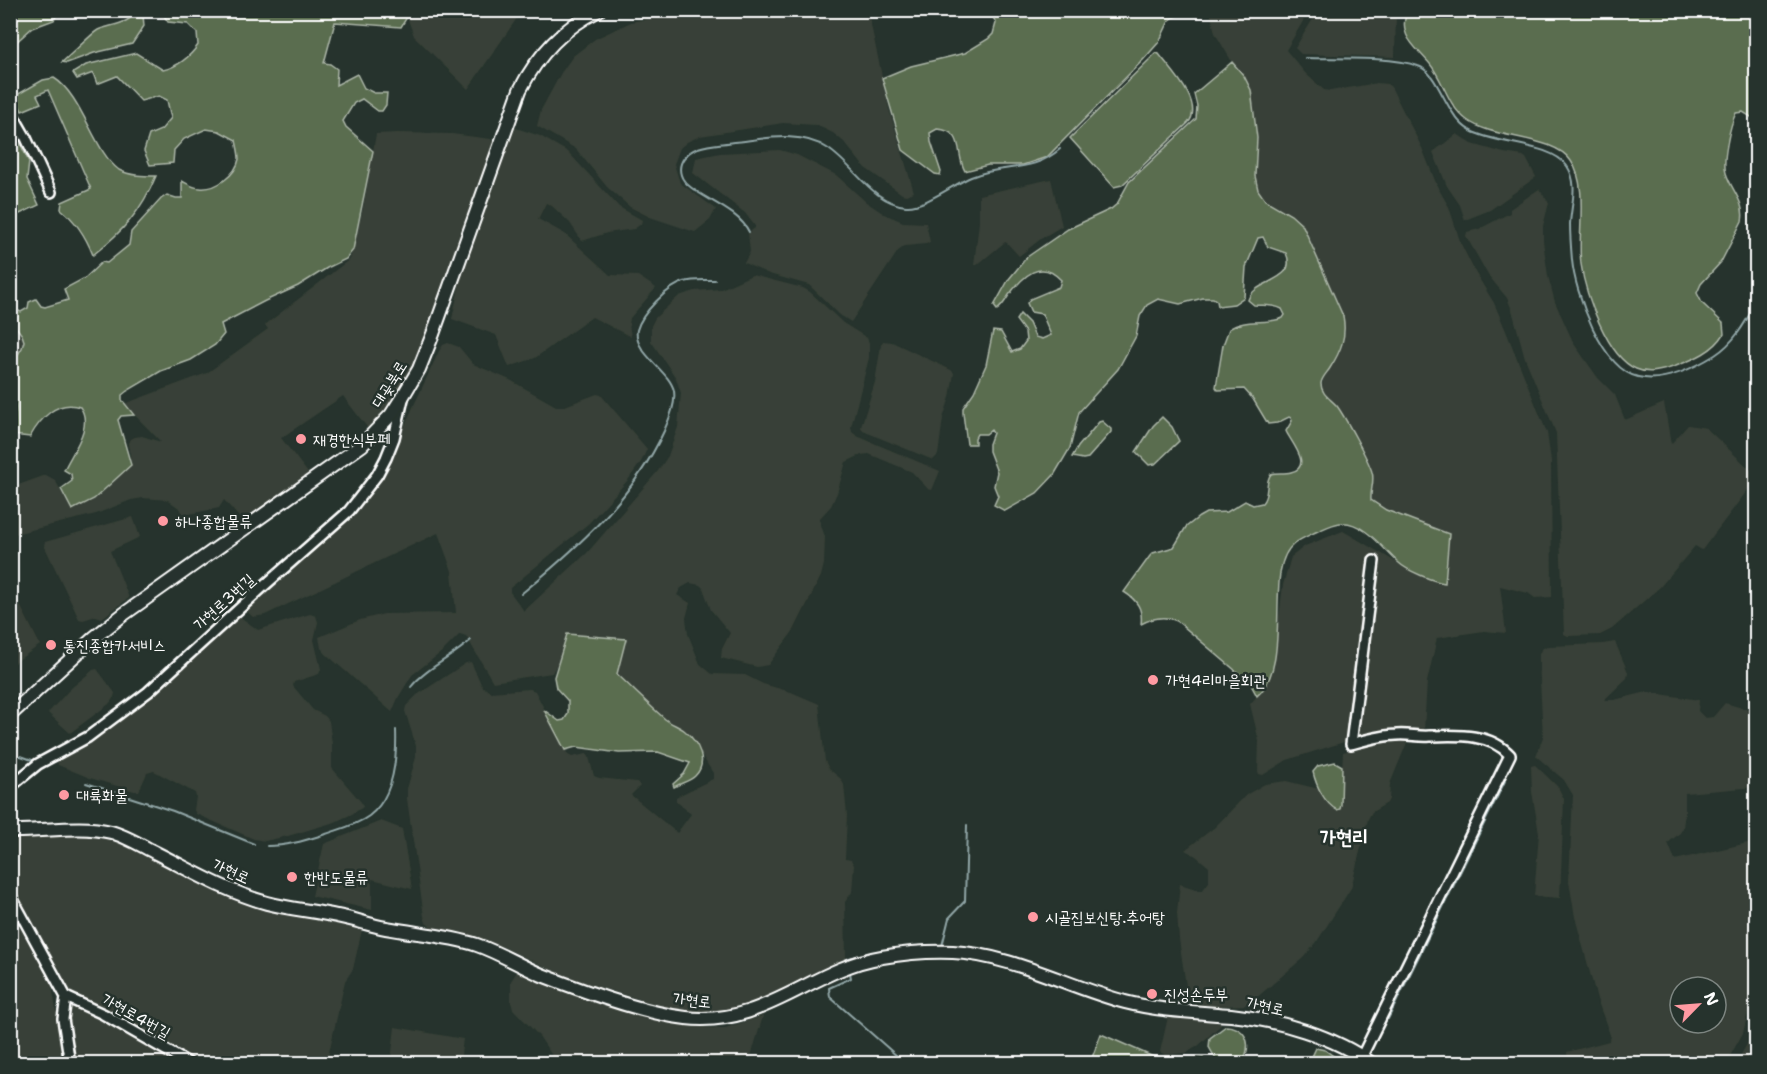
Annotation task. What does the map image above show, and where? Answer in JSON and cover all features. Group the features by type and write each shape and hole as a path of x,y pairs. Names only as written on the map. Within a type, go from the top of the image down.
{"street":[{"name":"대곶북로","path":"10,715 87,644 124,614 351,454 384,422 404,396 419,369 525,80 542,53 574,25 599,10"},
{"path":"10,111 26,138 51,192"},
{"name":"가현로3번길","path":"10,787 38,764 88,737 148,692 264,586 342,519 365,493 382,467 394,438 404,396"},
{"path":"1367,1060 1510,755 1499,745 1455,735 1395,735 1351,744 1374,561"},
{"name":"가현로","path":"10,831 83,829 110,832 231,891 269,904 342,917 386,928 448,936 480,946 542,974 590,992 682,1017 709,1020 735,1017 762,1008 832,973 878,958 918,953 956,952 1009,964 1124,1002 1192,1013 1232,1016 1285,1026 1310,1034 1367,1060"},
{"path":"10,894 66,997 63,1019 70,1064"},
{"name":"가현로4번길","path":"66,997 102,1014 190,1064"}],"shaded area":[{"path":"405,11 522,11 468,89 414,36"},
{"path":"687,11 868,11 889,109 914,192 902,194 865,168 844,142 833,133 816,125 783,123 700,136 680,148 674,164 680,183 716,209 710,220 695,232 650,217 630,207 607,187 576,149 537,126 541,110 561,73 573,56 595,39 631,22"},
{"path":"1210,11 1309,11 1286,50 1306,74 1324,90 1330,91 1377,83 1391,87 1449,207 1461,244 1494,303 1506,331 1547,433 1551,461 1552,597 1535,598 1528,593 1500,586 1506,633 1484,631 1437,638 1427,682 1424,730 1394,731 1360,737 1287,760 1263,775 1258,771 1259,741 1250,704 1261,692 1271,669 1283,585 1291,557 1305,546 1343,531 1401,565 1444,583 1449,534 1386,510 1371,500 1373,485 1370,466 1341,413 1324,393 1322,387 1323,378 1340,352 1343,343 1345,331 1343,316 1303,226 1291,215 1265,200 1255,184 1257,147 1252,96 1244,76 1232,62 1215,33"},
{"path":"1318,11 1396,11 1395,57 1301,54 1295,48"},
{"path":"513,127 540,136 568,152 619,207 642,220 641,224 634,229 607,233 582,241 570,223 546,203 538,219 565,234 610,275 638,276 656,288 630,318 631,337 592,317 535,358 509,367 496,335 452,319 466,255"},
{"path":"376,134 452,134 491,139 495,144 432,323 417,358 394,398 370,431 343,396 281,438 311,477 245,524 224,500 219,508 184,515 168,500 143,498 131,500 96,514 11,535 10,488 46,475 55,480 67,502 89,503 131,465 129,443 131,439 142,436 161,442 124,404 207,373 268,329 265,325 350,259 363,208"},
{"path":"1457,134 1472,144 1523,156 1536,177 1490,210 1465,220 1460,205 1447,186 1433,152"},
{"path":"780,150 797,155 836,175 866,202 884,214 903,222 926,223 930,242 905,246 898,251 851,322 840,315 809,285 769,274 744,263 750,252 748,233 755,226 745,213 693,173 696,158 720,153"},
{"path":"1051,179 1062,226 1019,256 1005,242 974,265 979,222 979,195"},
{"path":"1539,189 1549,203 1543,226 1543,241 1548,276 1555,302 1574,344 1598,378 1615,395 1625,420 1664,403 1671,444 1688,425 1706,428 1754,473 1755,477 1753,483 1702,550 1695,546 1660,587 1612,629 1600,635 1568,636 1564,634 1556,433 1525,358 1507,298 1488,275 1466,236 1467,232 1479,229 1510,213 1510,209"},
{"path":"752,275 803,288 843,323 867,338 869,358 851,427 852,432 940,471 932,490 928,489 912,472 869,454 846,462 831,506 819,519 825,537 821,576 794,630 768,665 757,667 721,658 722,649 730,633 711,610 703,588 690,583 681,588 677,595 690,603 686,618 688,634 700,664 712,674 745,675 763,684 791,692 819,704 825,761 829,769 841,779 844,785 847,815 845,859 851,860 854,865 852,892 845,902 846,958 744,1007 693,1012 665,1007 589,984 472,936 435,930 426,923 424,916 407,799 407,789 416,757 416,746 405,711 406,706 417,695 466,663 471,662 482,686 490,692 530,689 535,691 568,755 572,757 587,754 594,776 599,778 637,782 640,786 631,795 677,833 691,814 676,801 676,797 713,779 713,773 689,735 668,722 617,674 595,637 568,634 559,661 552,673 493,682 466,636 460,634 443,651 412,675 392,712 326,654 321,648 319,637 360,620 384,614 456,613 452,571 438,533 265,615 253,617 244,609 331,534 366,497 384,470 439,351 443,345 448,343 459,347 473,364 510,380 556,406 565,406 597,394 601,395 647,449 628,480 589,523 510,588 510,592 524,611 587,553 658,471 668,456 678,427 681,393 676,378 651,341 651,326 655,318 679,296 694,291 721,289"},
{"path":"11,320 24,341 13,362 16,408 11,443"},
{"path":"883,341 892,342 954,373 950,397 943,418 938,455 933,460 863,431 861,427 875,382"},
{"path":"133,517 140,537 110,551 129,598 102,618 96,616 79,619 44,545 45,542"},
{"path":"10,585 40,645 11,665 10,665"},
{"path":"310,614 316,616 318,622 314,640 321,669 319,674 294,682 293,686 313,710 325,716 329,721 332,768 363,807 352,814 335,822 265,841 254,839 196,814 194,810 195,793 154,771 147,773 139,791 134,791 90,778 58,765 57,761 60,757 95,737 146,699 239,616 258,630"},
{"path":"1615,642 1628,672 1627,678 1604,700 1614,700 1647,692 1699,700 1698,711 1705,718 1713,717 1725,703 1756,712 1756,787 1685,793 1683,828 1668,843 1675,860 1756,841 1756,979 1743,1033 1726,1063 1568,1063 1567,1052 1609,1041 1610,1035 1597,999 1575,917 1569,881 1573,795 1564,780 1536,756 1543,737 1539,653 1543,648"},
{"path":"97,669 115,693 114,697 109,704 70,733 48,713 70,689"},
{"path":"1408,740 1390,784 1387,803 1372,812 1368,819 1351,888 1316,943 1303,958 1248,1005 1194,1004 1190,1000 1186,986 1179,939 1177,913 1180,884 1202,891 1209,882 1209,867 1185,850 1215,827 1246,795 1265,784 1286,781 1319,789 1333,808 1340,809 1343,752 1379,742"},
{"path":"1535,765 1558,787 1564,799 1560,898 1534,896 1539,833 1532,792 1531,766"},
{"path":"381,821 402,829 412,889 372,879 372,910 312,896 324,844"},
{"path":"90,835 112,838 249,904 362,930 353,969 345,981 328,1060 373,1063 75,1063 68,1027 69,993 11,888 10,836"},
{"path":"10,904 51,980 65,1063 11,1063"},
{"path":"518,970 632,1011 677,1024 722,1029 763,1016 749,1063 557,1063 539,1036 513,1009 511,981"},
{"path":"1168,1017 1216,1022 1221,1025 1198,1046 1186,1053 1165,1055 1160,1052"},
{"path":"1756,1025 1756,1063 1736,1063 1746,1046"},
{"path":"395,1027 463,1039 460,1063 389,1063"}],"green space":[{"path":"405,10 407,17 401,27 335,22 324,63 337,69 336,85 357,74 364,88 374,93 387,93 386,105 382,111 378,111 362,99 354,103 343,121 346,127 373,151 353,250 346,259 298,286 221,324 224,334 215,345 191,360 161,371 122,395 122,400 134,415 121,416 118,420 131,465 94,499 72,510 61,489 72,481 71,474 64,470 83,431 84,414 80,407 72,405 57,408 44,417 30,437 13,435 16,408 13,362 24,341 11,320 11,308 21,312 28,308 29,302 36,299 41,306 45,307 68,300 64,289 85,278 102,262 107,263 129,245 131,232 161,199 167,195 182,198 182,181 197,188 212,187 230,176 239,159 236,140 219,131 206,129 184,139 174,150 173,163 150,165 144,151 149,135 161,130 171,118 167,100 159,96 141,101 117,76 97,84 93,73 77,79 73,73 86,65 136,53 163,70 183,61 198,45 197,33 188,24 168,22 161,11"},
{"path":"1408,10 1756,11 1756,120 1743,112 1736,113 1729,134 1725,160 1728,179 1742,208 1742,221 1721,262 1701,284 1697,293 1702,303 1723,323 1724,334 1715,345 1703,354 1667,369 1641,371 1625,362 1607,338 1587,291 1580,252 1580,184 1571,161 1551,146 1492,131 1461,115 1435,71 1409,40 1404,27"},
{"path":"10,11 59,11 54,20 32,28 12,46 14,61 11,63"},
{"path":"135,11 148,11 143,15 144,26 132,44 94,53 67,63 62,62 95,32 125,22 133,16"},
{"path":"990,11 1190,11 1169,21 1159,42 1144,59 1047,157 1023,165 988,165 965,171 956,139 952,134 937,129 930,133 941,172 940,175 935,174 903,150 882,78 911,66 965,53 988,39 993,34 996,23"},
{"path":"1156,53 1184,87 1192,106 1192,115 1188,123 1122,185 1114,187 1070,138"},
{"path":"1232,62 1244,76 1251,90 1257,138 1255,176 1258,190 1265,200 1291,215 1303,226 1343,316 1342,343 1334,362 1322,380 1321,388 1341,411 1370,466 1373,479 1371,500 1386,510 1449,534 1445,583 1427,578 1403,566 1365,531 1349,523 1331,525 1294,544 1285,556 1280,573 1274,661 1268,681 1257,696 1250,683 1177,621 1159,618 1141,624 1138,605 1124,592 1153,553 1174,547 1186,527 1199,517 1206,513 1227,512 1245,501 1253,505 1262,503 1271,474 1291,472 1298,469 1300,465 1299,453 1286,431 1292,421 1291,418 1268,424 1244,389 1218,390 1216,387 1223,345 1229,329 1242,324 1276,320 1285,315 1278,307 1254,305 1248,300 1258,288 1286,270 1288,262 1286,253 1268,247 1263,237 1258,238 1246,267 1244,297 1234,304 1218,306 1217,301 1213,298 1203,298 1180,304 1158,299 1147,305 1140,316 1136,336 1118,369 1079,412 1070,448 1054,475 1037,493 1005,511 994,505 998,496 994,486 997,472 989,451 993,433 991,430 986,434 977,434 975,444 967,444 963,413 963,408 974,392 986,365 993,331 1001,332 1012,352 1020,349 1026,341 1025,332 1016,320 1020,314 1029,323 1035,337 1042,339 1051,335 1042,314 1031,312 1027,303 1030,299 1059,287 1061,280 1046,270 1033,272 1020,282 997,310 994,306 1009,279 1027,257 1068,229 1117,204 1129,182 1196,119 1197,106 1194,94"},
{"path":"54,78 72,97 110,162 119,170 128,173 156,176 144,200 130,220 93,255 80,230 61,209 62,202 91,189 48,90 37,95 41,103 22,111 15,96 43,80"},
{"path":"10,122 29,162 27,179 39,205 11,218"},
{"path":"1162,417 1172,427 1179,441 1155,464 1149,465 1136,452 1153,426"},
{"path":"1102,421 1111,429 1111,432 1088,458 1072,457 1078,447"},
{"path":"567,634 626,639 617,674 665,719 685,731 698,746 701,765 695,776 674,787 673,784 684,774 690,763 658,752 619,753 576,747 565,750 544,710 559,721 564,720 568,714 568,701 556,688 554,677"},
{"path":"1335,762 1342,766 1341,805 1337,810 1321,793 1313,772 1318,766"},
{"path":"1226,1026 1239,1030 1247,1040 1247,1051 1240,1063 1218,1063 1209,1047 1210,1038"},
{"path":"1101,1034 1158,1059 1178,1061 1203,1058 1207,1063 1090,1063"},
{"path":"1316,1048 1325,1050 1343,1063 1309,1063"}],"waterway":[{"path":"1305,58 1378,59 1418,66 1432,77 1455,116 1471,131 1482,136 1536,149 1559,158 1567,166 1573,180 1570,238 1574,274 1579,291 1602,345 1625,371 1638,377 1658,378 1698,365 1722,350 1734,338 1756,303"},
{"path":"749,232 734,215 685,182 680,166 690,152 707,146 757,139 782,137 805,139 816,142 837,155 883,198 894,203 913,206 971,177 1039,162 1060,149"},
{"path":"521,594 583,540 602,520 637,478 664,431 673,406 674,391 666,376 646,354 637,338 637,330 644,316 670,289 691,280 715,280"},
{"path":"411,687 424,674 471,640"},
{"path":"267,846 290,844 311,838 359,822 369,816 377,808 389,788 396,753 396,730"},
{"path":"10,756 21,756 32,760"},
{"path":"1388,1019 1505,781"},
{"path":"86,783 173,811 254,844"},
{"path":"942,946 949,918 965,901 967,825"},
{"path":"847,961 849,958 886,950 918,947"},
{"path":"850,973 851,978 829,988 830,997 906,1064"}],"place":[{"name":"재경한식부페","path":"301,439"},
{"name":"하나종합물류","path":"163,521"},
{"name":"통진종합카서비스","path":"51,645"},
{"name":"가현4리마을회관","path":"1153,680"},
{"name":"대륙화물","path":"64,795"},
{"name":"한반도물류","path":"292,877"},
{"name":"시골집보신탕.추어탕","path":"1033,917"},
{"name":"진성손두부","path":"1152,994"}],"district":[{"name":"가현리","path":"1344,837"}]}
